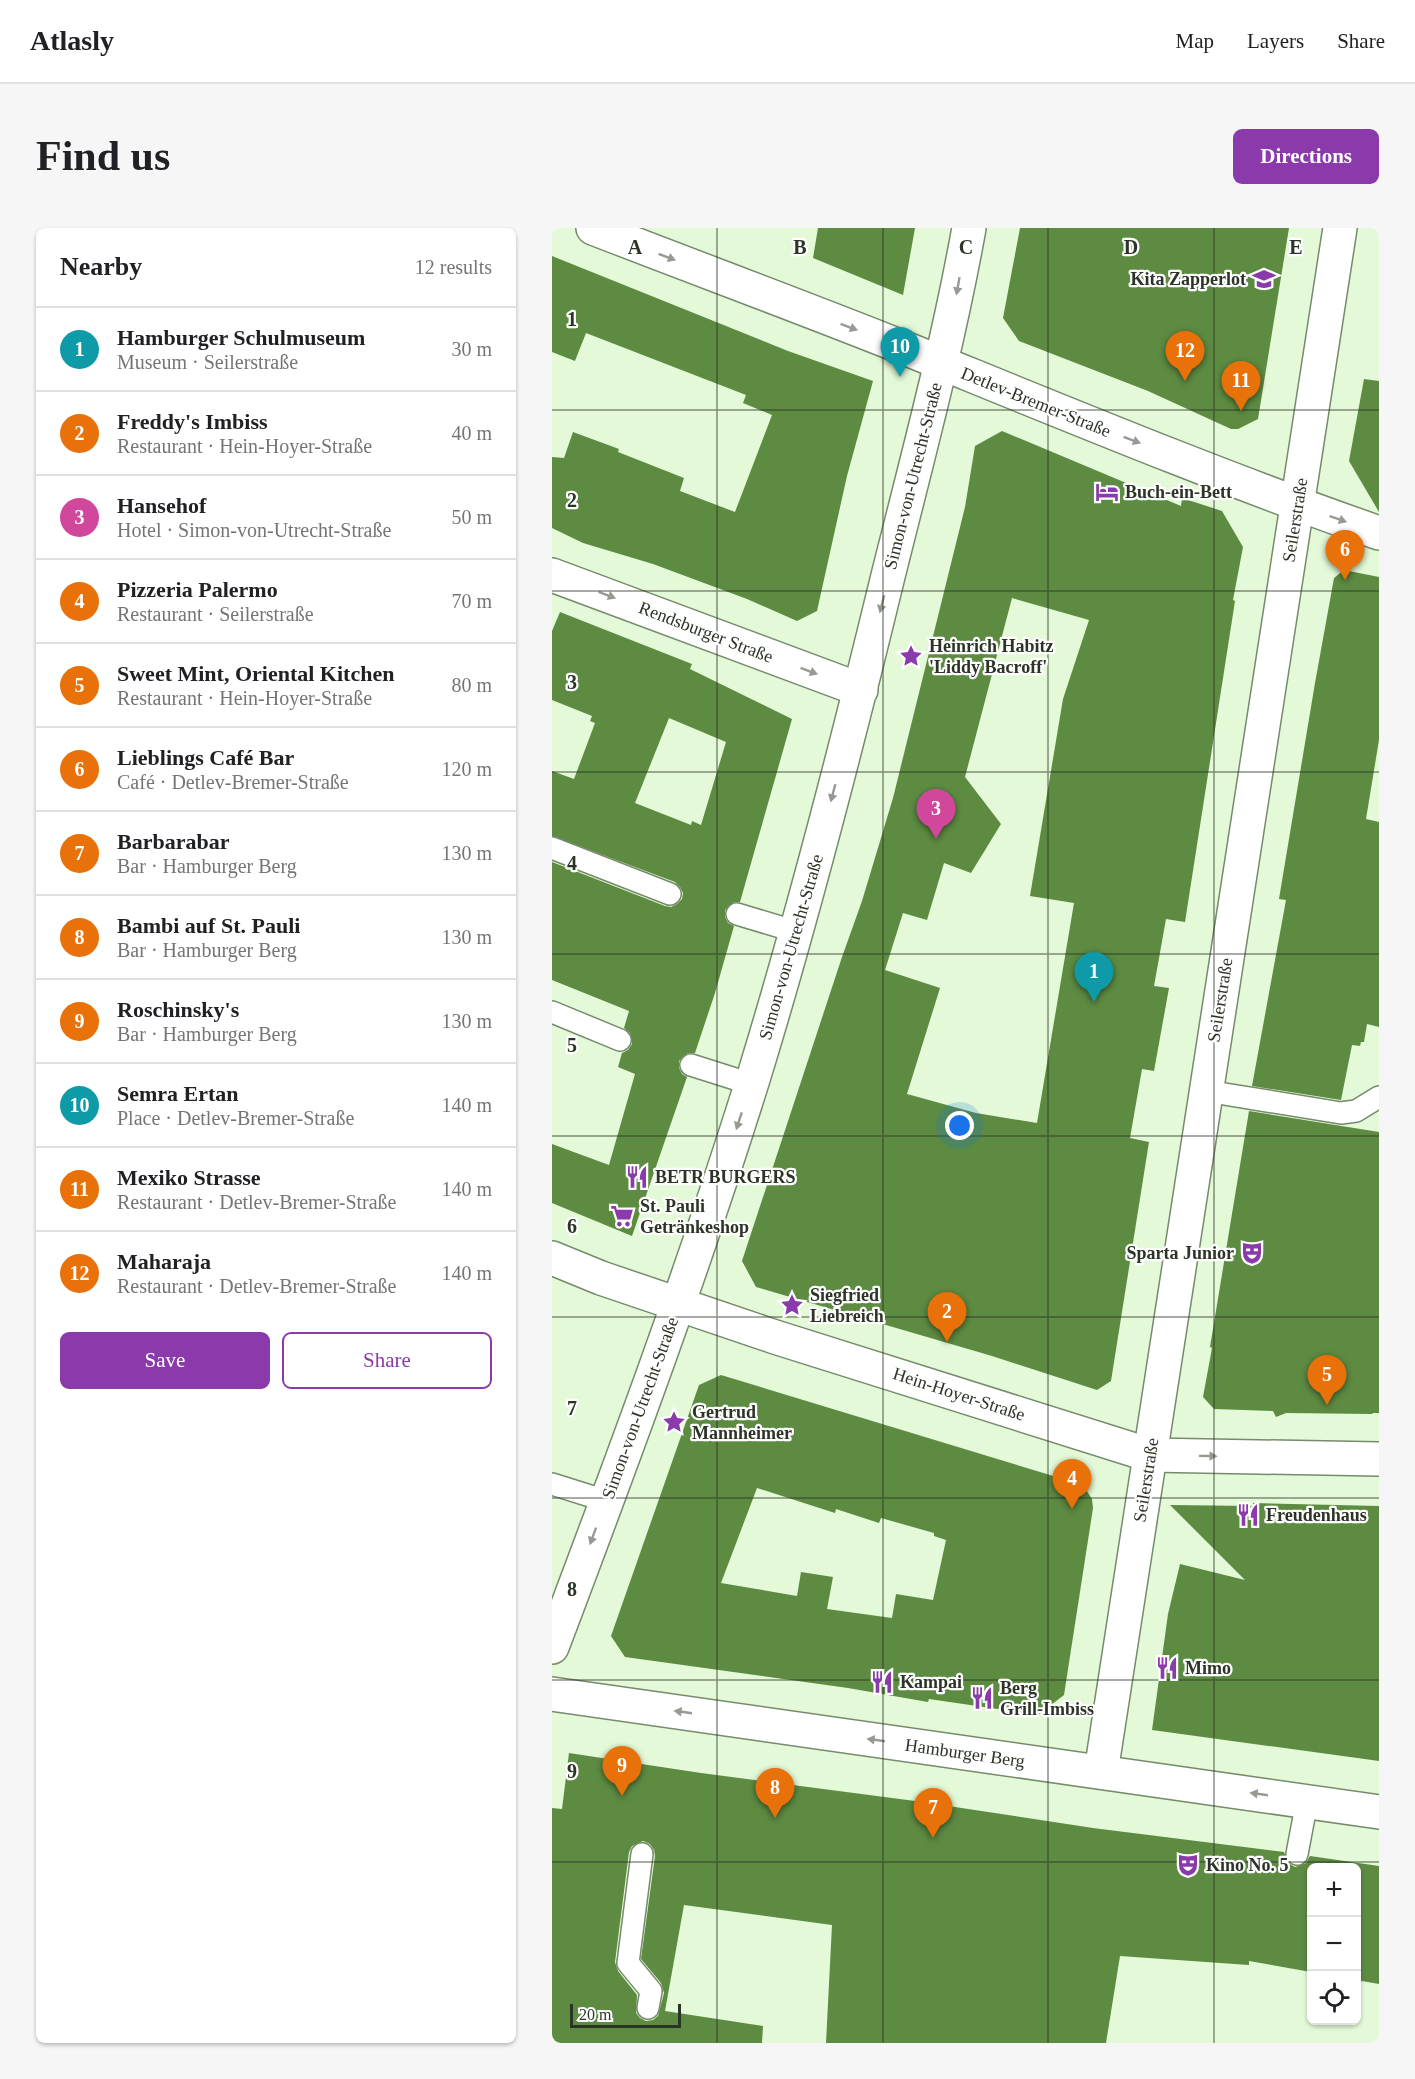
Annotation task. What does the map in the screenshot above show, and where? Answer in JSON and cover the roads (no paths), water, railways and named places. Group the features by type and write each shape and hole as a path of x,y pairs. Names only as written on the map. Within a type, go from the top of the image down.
{"street":[{"name":"Detlev-Bremer-Straße","path":"593,228 1297,505 1379,533"},
{"name":"Simon-von-Utrecht-Straße","path":"552,1647 679,1304 751,1084 797,932 861,690 941,363 969,228"},
{"name":"Seilerstraße","path":"1101,1772 1340,228"},
{"name":"Rendsburger Straße","path":"552,575 861,690"},
{"name":"Hein-Hoyer-Straße","path":"552,1258 601,1278 776,1337 1150,1455 1379,1459"},
{"name":"Hamburger Berg","path":"552,1694 1379,1812"}],"lane":[{"path":"552,848 669,894"},
{"path":"737,914 797,932"},
{"path":"552,1012 620,1040"},
{"path":"692,1065 751,1084"},
{"path":"1206,1091 1341,1113 1356,1112 1379,1097"},
{"path":"552,1484 606,1501"},
{"path":"1297,1854 1307,1801"},
{"path":"642,1854 628,1963 651,1991 648,2008"}],"place":[{"name":"Kita Zapperlot","path":"1264,279"},
{"name":"Semra Ertan","path":"900,377"},
{"name":"Maharaja","path":"1185,381"},
{"name":"Mexiko Strasse","path":"1241,411"},
{"name":"Buch-ein-Bett","path":"1107,492"},
{"name":"Lieblings Café Bar","path":"1345,580"},
{"name":"Heinrich Habitz 'Liddy Bacroff'","path":"911,656"},
{"name":"Hansehof","path":"936,839"},
{"name":"Hamburger Schulmuseum","path":"1094,1002"},
{"name":"BETR BURGERS","path":"637,1177"},
{"name":"St. Pauli Getränkeshop","path":"622,1216"},
{"name":"Sparta Junior","path":"1252,1253"},
{"name":"Siegfried Liebreich","path":"792,1305"},
{"name":"Freddy's Imbiss","path":"947,1342"},
{"name":"Sweet Mint, Oriental Kitchen","path":"1327,1405"},
{"name":"Gertrud Mannheimer","path":"674,1422"},
{"name":"Pizzeria Palermo","path":"1072,1509"},
{"name":"Freudenhaus","path":"1248,1515"},
{"name":"Mimo","path":"1167,1668"},
{"name":"Kampai","path":"882,1682"},
{"name":"Berg Grill-Imbiss","path":"982,1698"},
{"name":"Roschinsky's","path":"622,1796"},
{"name":"Bambi auf St. Pauli","path":"775,1818"},
{"name":"Barbarabar","path":"933,1838"},
{"name":"Kino No. 5","path":"1188,1865"}]}
